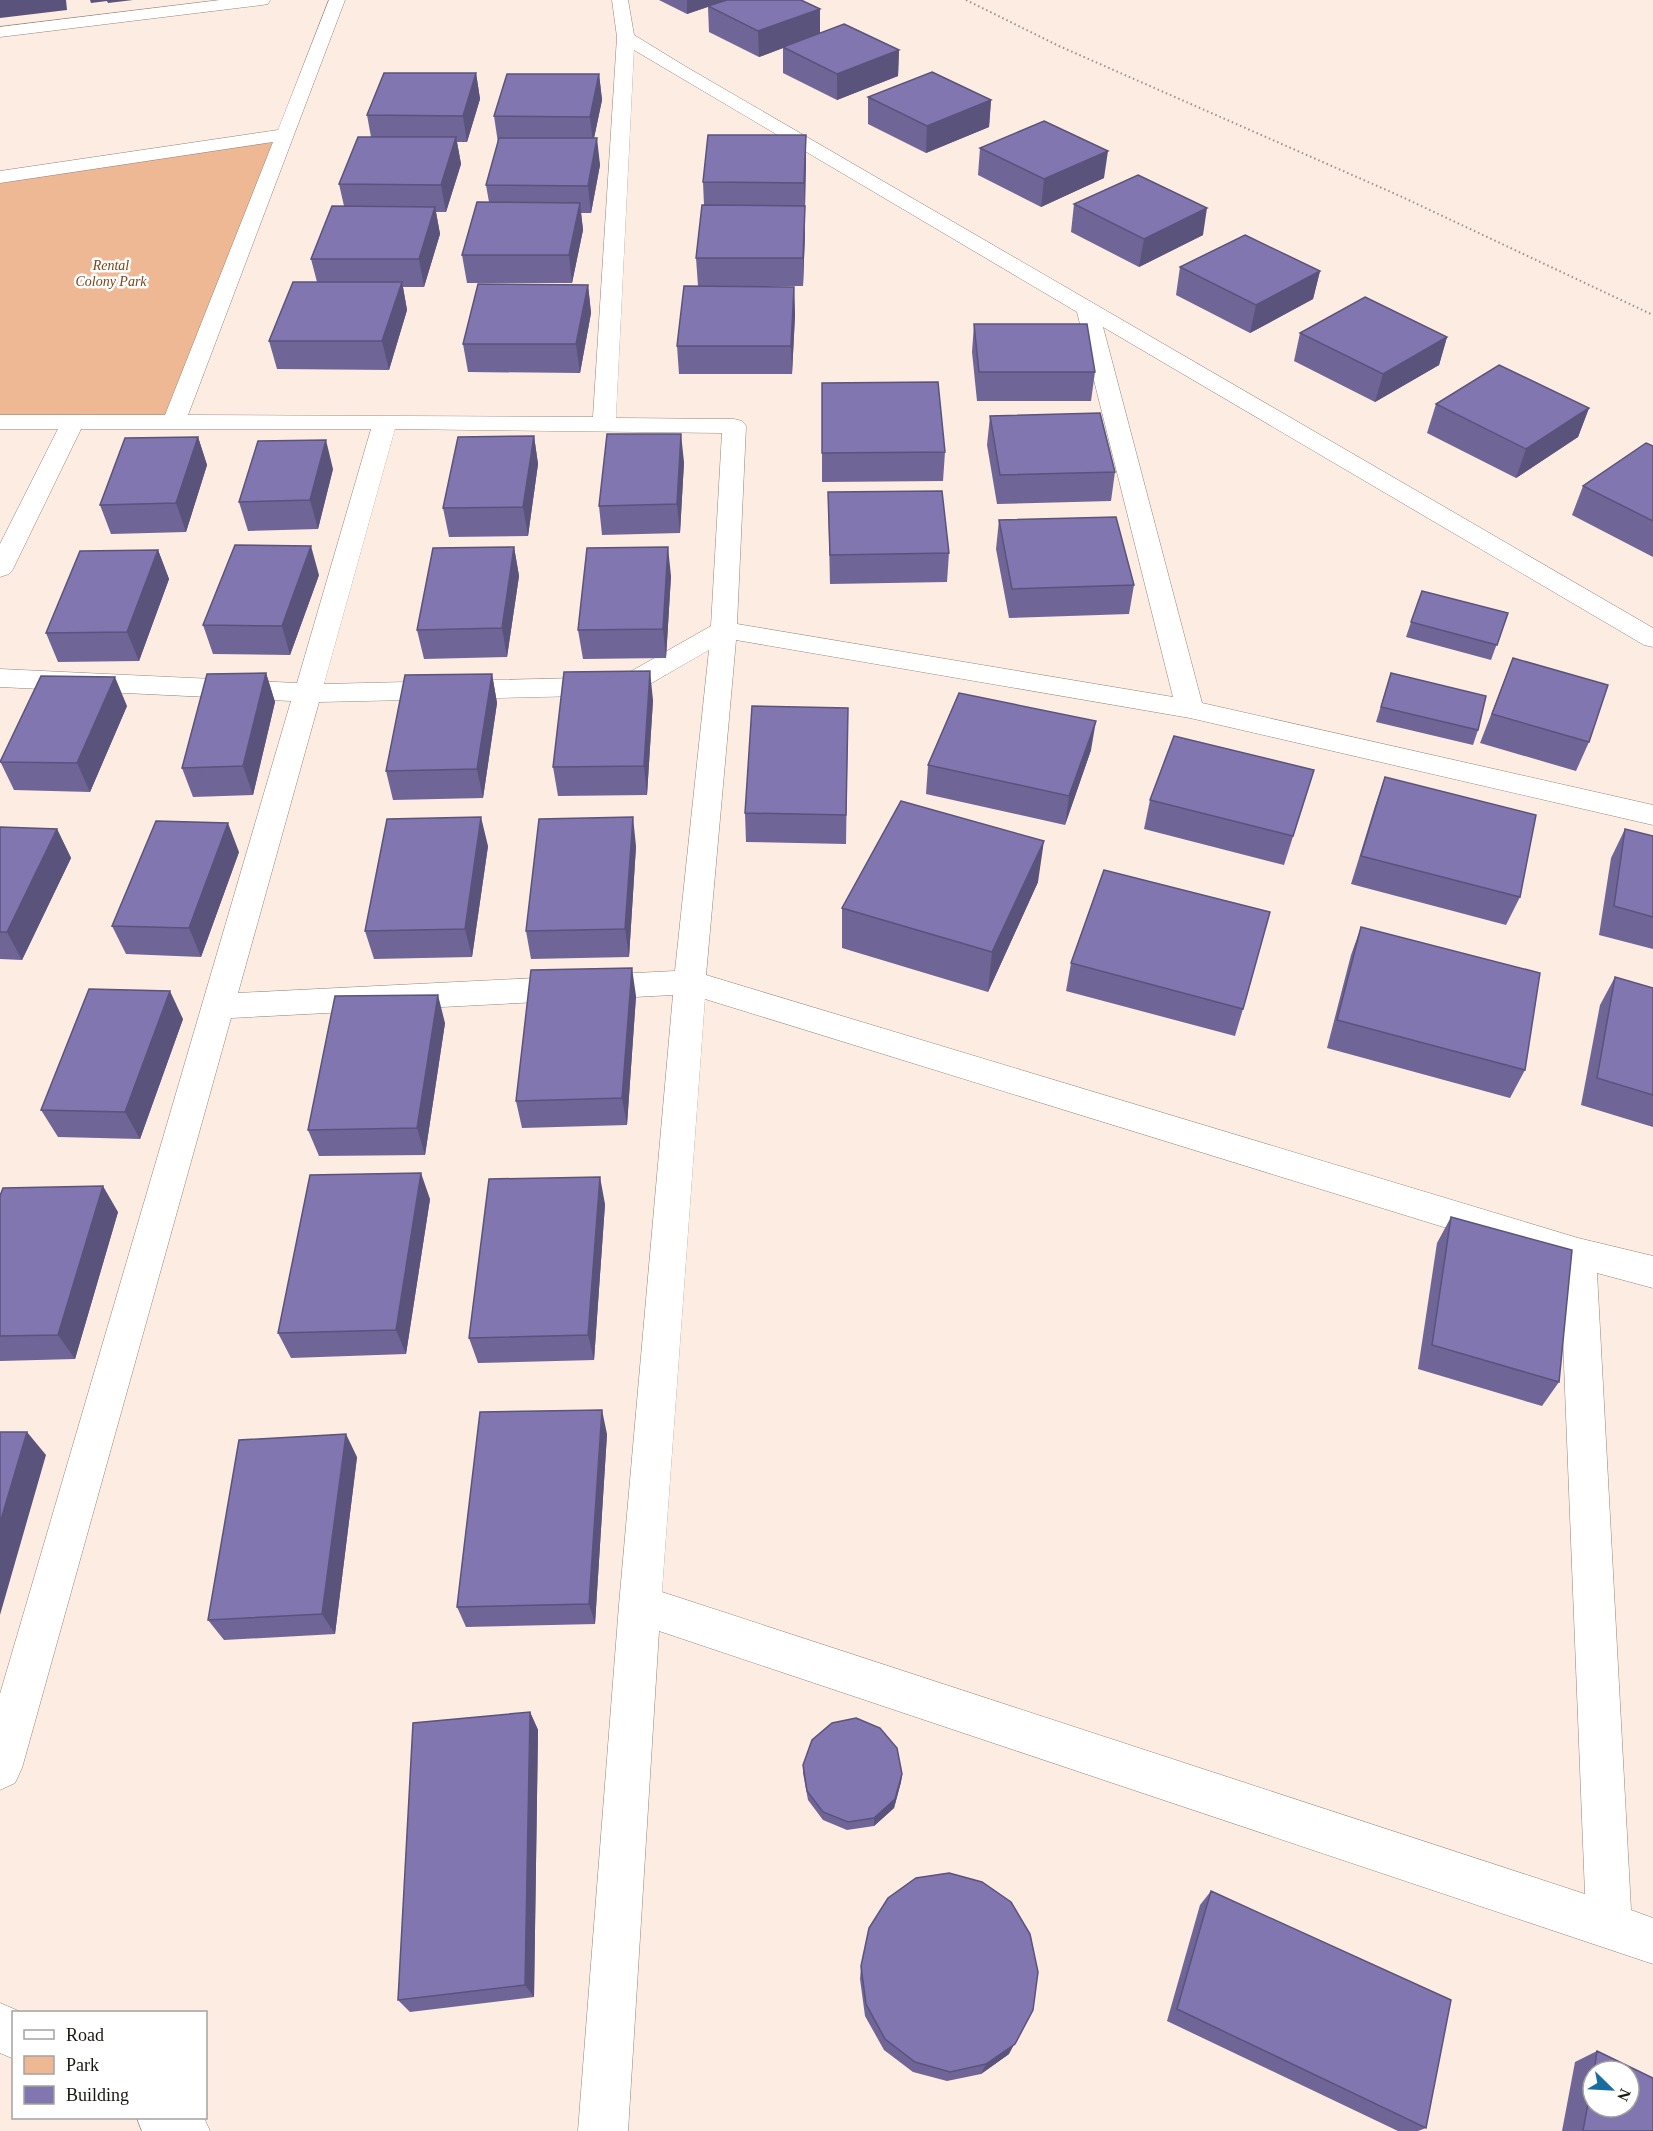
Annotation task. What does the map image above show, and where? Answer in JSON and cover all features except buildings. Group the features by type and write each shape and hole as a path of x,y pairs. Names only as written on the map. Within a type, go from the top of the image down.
{"street":[{"path":"0,32 262,0"},
{"path":"174,422 337,0"},
{"path":"604,426 626,37 620,0"},
{"path":"626,37 692,78 1653,639"},
{"path":"0,177 286,134"},
{"path":"1087,309 1190,709"},
{"path":"0,422 386,422 734,426 724,630 690,982 640,1605 603,2131"},
{"path":"0,569 73,422"},
{"path":"0,1768 386,422"},
{"path":"0,678 308,693 626,686 724,630 1190,709 1653,815"},
{"path":"218,1006 690,982 1578,1253 1653,1272"},
{"path":"1578,1253 1609,1925"},
{"path":"640,1605 1653,1941"},
{"path":"163,2119 185,2131"}],"path":[{"path":"966,0 1059,46 1400,196 1653,315"}],"green space":[{"name":"Rental Colony Park","path":"286,134 174,422 0,421 0,177"}]}
